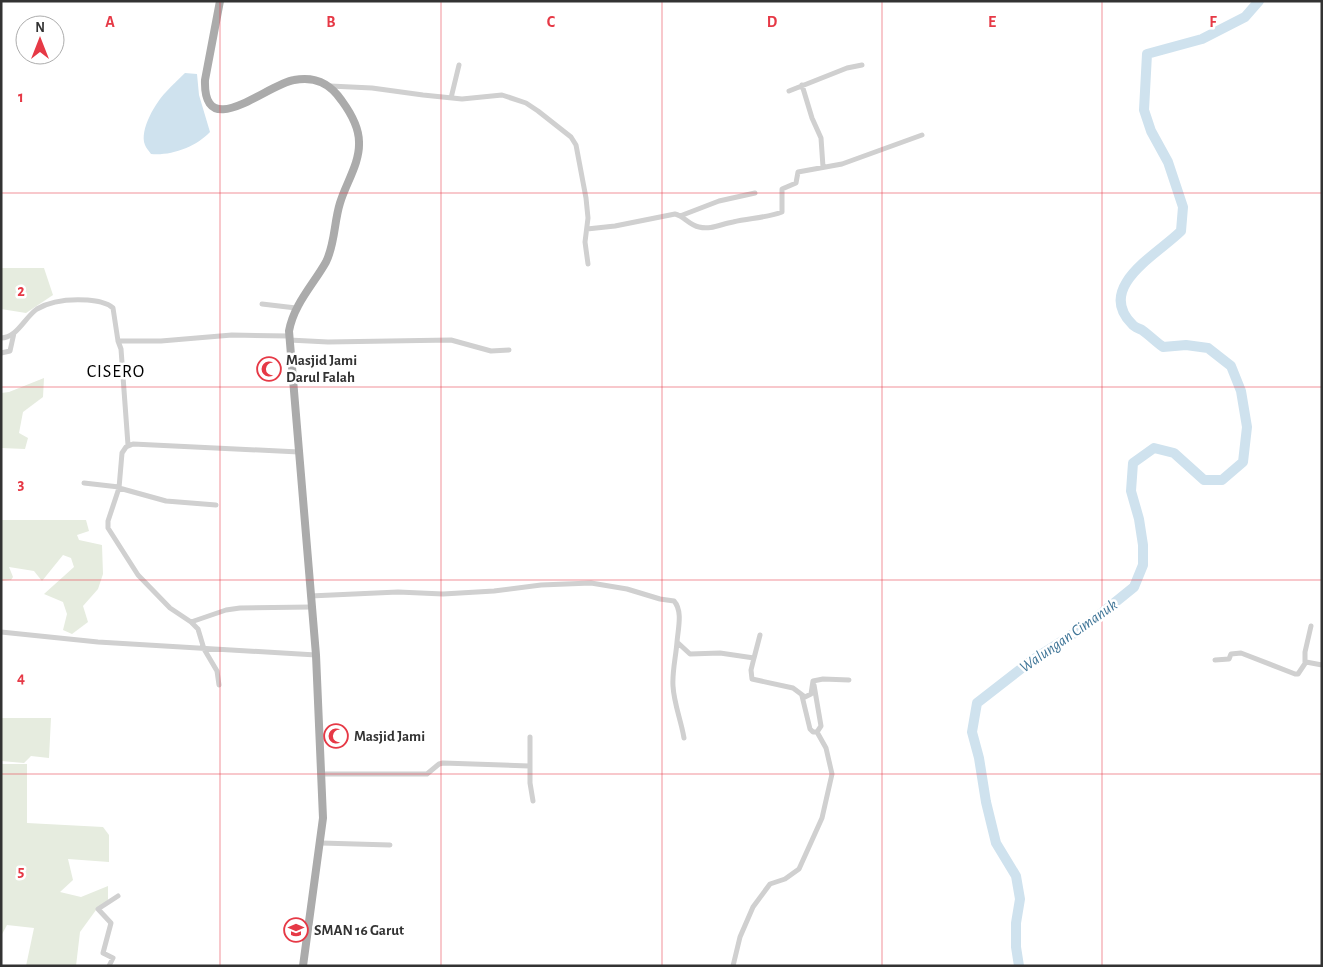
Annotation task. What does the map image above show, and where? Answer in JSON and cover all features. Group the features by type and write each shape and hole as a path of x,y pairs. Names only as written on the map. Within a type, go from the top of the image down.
{"main road":[{"path":"220,1 205,80 207,98 213,106 224,110 231,109 279,84 295,79 316,79 330,86 341,98 354,122 359,139 358,156 340,203 331,247 327,258 296,308 290,323 288,338 316,655 322,774 323,818 321,843 303,966"}],"street":[{"path":"789,91 862,64"},
{"path":"451,98 459,65"},
{"path":"802,85 812,118 822,141 823,167"},
{"path":"330,86 372,88 451,98 473,99 502,95 511,97 538,111 571,137 576,145 586,198 587,229 585,242 588,264"},
{"path":"587,229 615,226 676,214 691,224 704,228 764,218 778,214 784,209 782,189 796,183 798,172 842,164 922,136"},
{"path":"680,216 719,201 756,193"},
{"path":"1,338 8,337 14,333 34,312 58,301 86,300 108,304 113,308 121,349 128,446"},
{"path":"262,304 296,308"},
{"path":"1,353 10,350 14,333"},
{"path":"118,341 161,341 232,335 328,342 451,340 491,350 509,350"},
{"path":"219,685 214,664 204,649 198,629 170,608 138,575 110,531 108,521 119,487 122,453 128,446 133,444 298,452"},
{"path":"84,483 119,487 166,500 216,505"},
{"path":"310,596 398,592 443,594 494,591 541,585 591,583 674,600 679,612 673,685 674,700 684,738"},
{"path":"191,622 226,610 240,608 311,607"},
{"path":"1215,660 1229,659 1231,654 1241,653 1298,674 1305,662 1305,652 1311,626"},
{"path":"1,632 98,642 316,655"},
{"path":"733,966 740,937 754,907 770,884 785,879 799,870 822,818 832,774 826,748 817,732 813,732 810,729 802,696 793,688 752,678 751,670 760,635"},
{"path":"677,642 690,654 720,653 754,658"},
{"path":"1305,662 1322,665"},
{"path":"813,681 824,678 848,680"},
{"path":"802,696 809,696 813,681"},
{"path":"813,681 821,726 817,732"},
{"path":"530,737 530,782 534,800"},
{"path":"322,774 424,774 443,763 529,766"},
{"path":"321,843 390,845"},
{"path":"109,966 113,958 103,953 111,923 98,909 118,896"}],"shaded area":[{"path":"1,268 44,268 53,295 26,313 1,309"},
{"path":"44,378 43,397 23,412 19,433 28,438 25,449 1,448 1,393 9,392"},
{"path":"1,520 86,520 89,531 77,535 79,540 102,545 103,574 98,589 83,606 88,622 72,634 63,630 67,614 63,602 44,594 74,567 71,558 63,555 42,581 34,571 9,567 13,577 11,580 1,581"},
{"path":"1,718 51,718 49,758 31,756 24,763 1,761"},
{"path":"1,764 27,764 27,823 103,827 109,835 109,862 68,859 73,880 60,892 81,897 108,886 108,900 96,910 80,932 76,966 26,966 34,928 7,925 1,936"}],"water":[{"path":"185,73 197,74 199,95 210,132 198,142 175,152 151,154 145,146 144,132 146,124 153,109 162,97"}],"waterway":[{"name":"Walungan Cimanuk","path":"1019,966 1016,947 1016,923 1020,899 1016,876 996,843 986,802 979,758 972,732 977,703 1031,661 1087,625 1134,587 1143,565 1143,545 1139,519 1131,491 1133,463 1154,448 1174,453 1204,480 1222,480 1243,462 1247,427 1241,391 1231,366 1208,348 1186,345 1163,347 1133,325 1123,310 1121,297 1125,284 1134,272 1181,231 1183,207 1168,162 1151,131 1144,110 1147,54 1202,39 1245,17 1259,1"}],"place":[{"name":"Masjid Jami Darul Falah","path":"269,369"},
{"name":"Masjid Jami","path":"336,736"},
{"name":"SMAN 16 Garut","path":"296,930"}],"district":[{"name":"CISERO","path":"116,371"}]}
